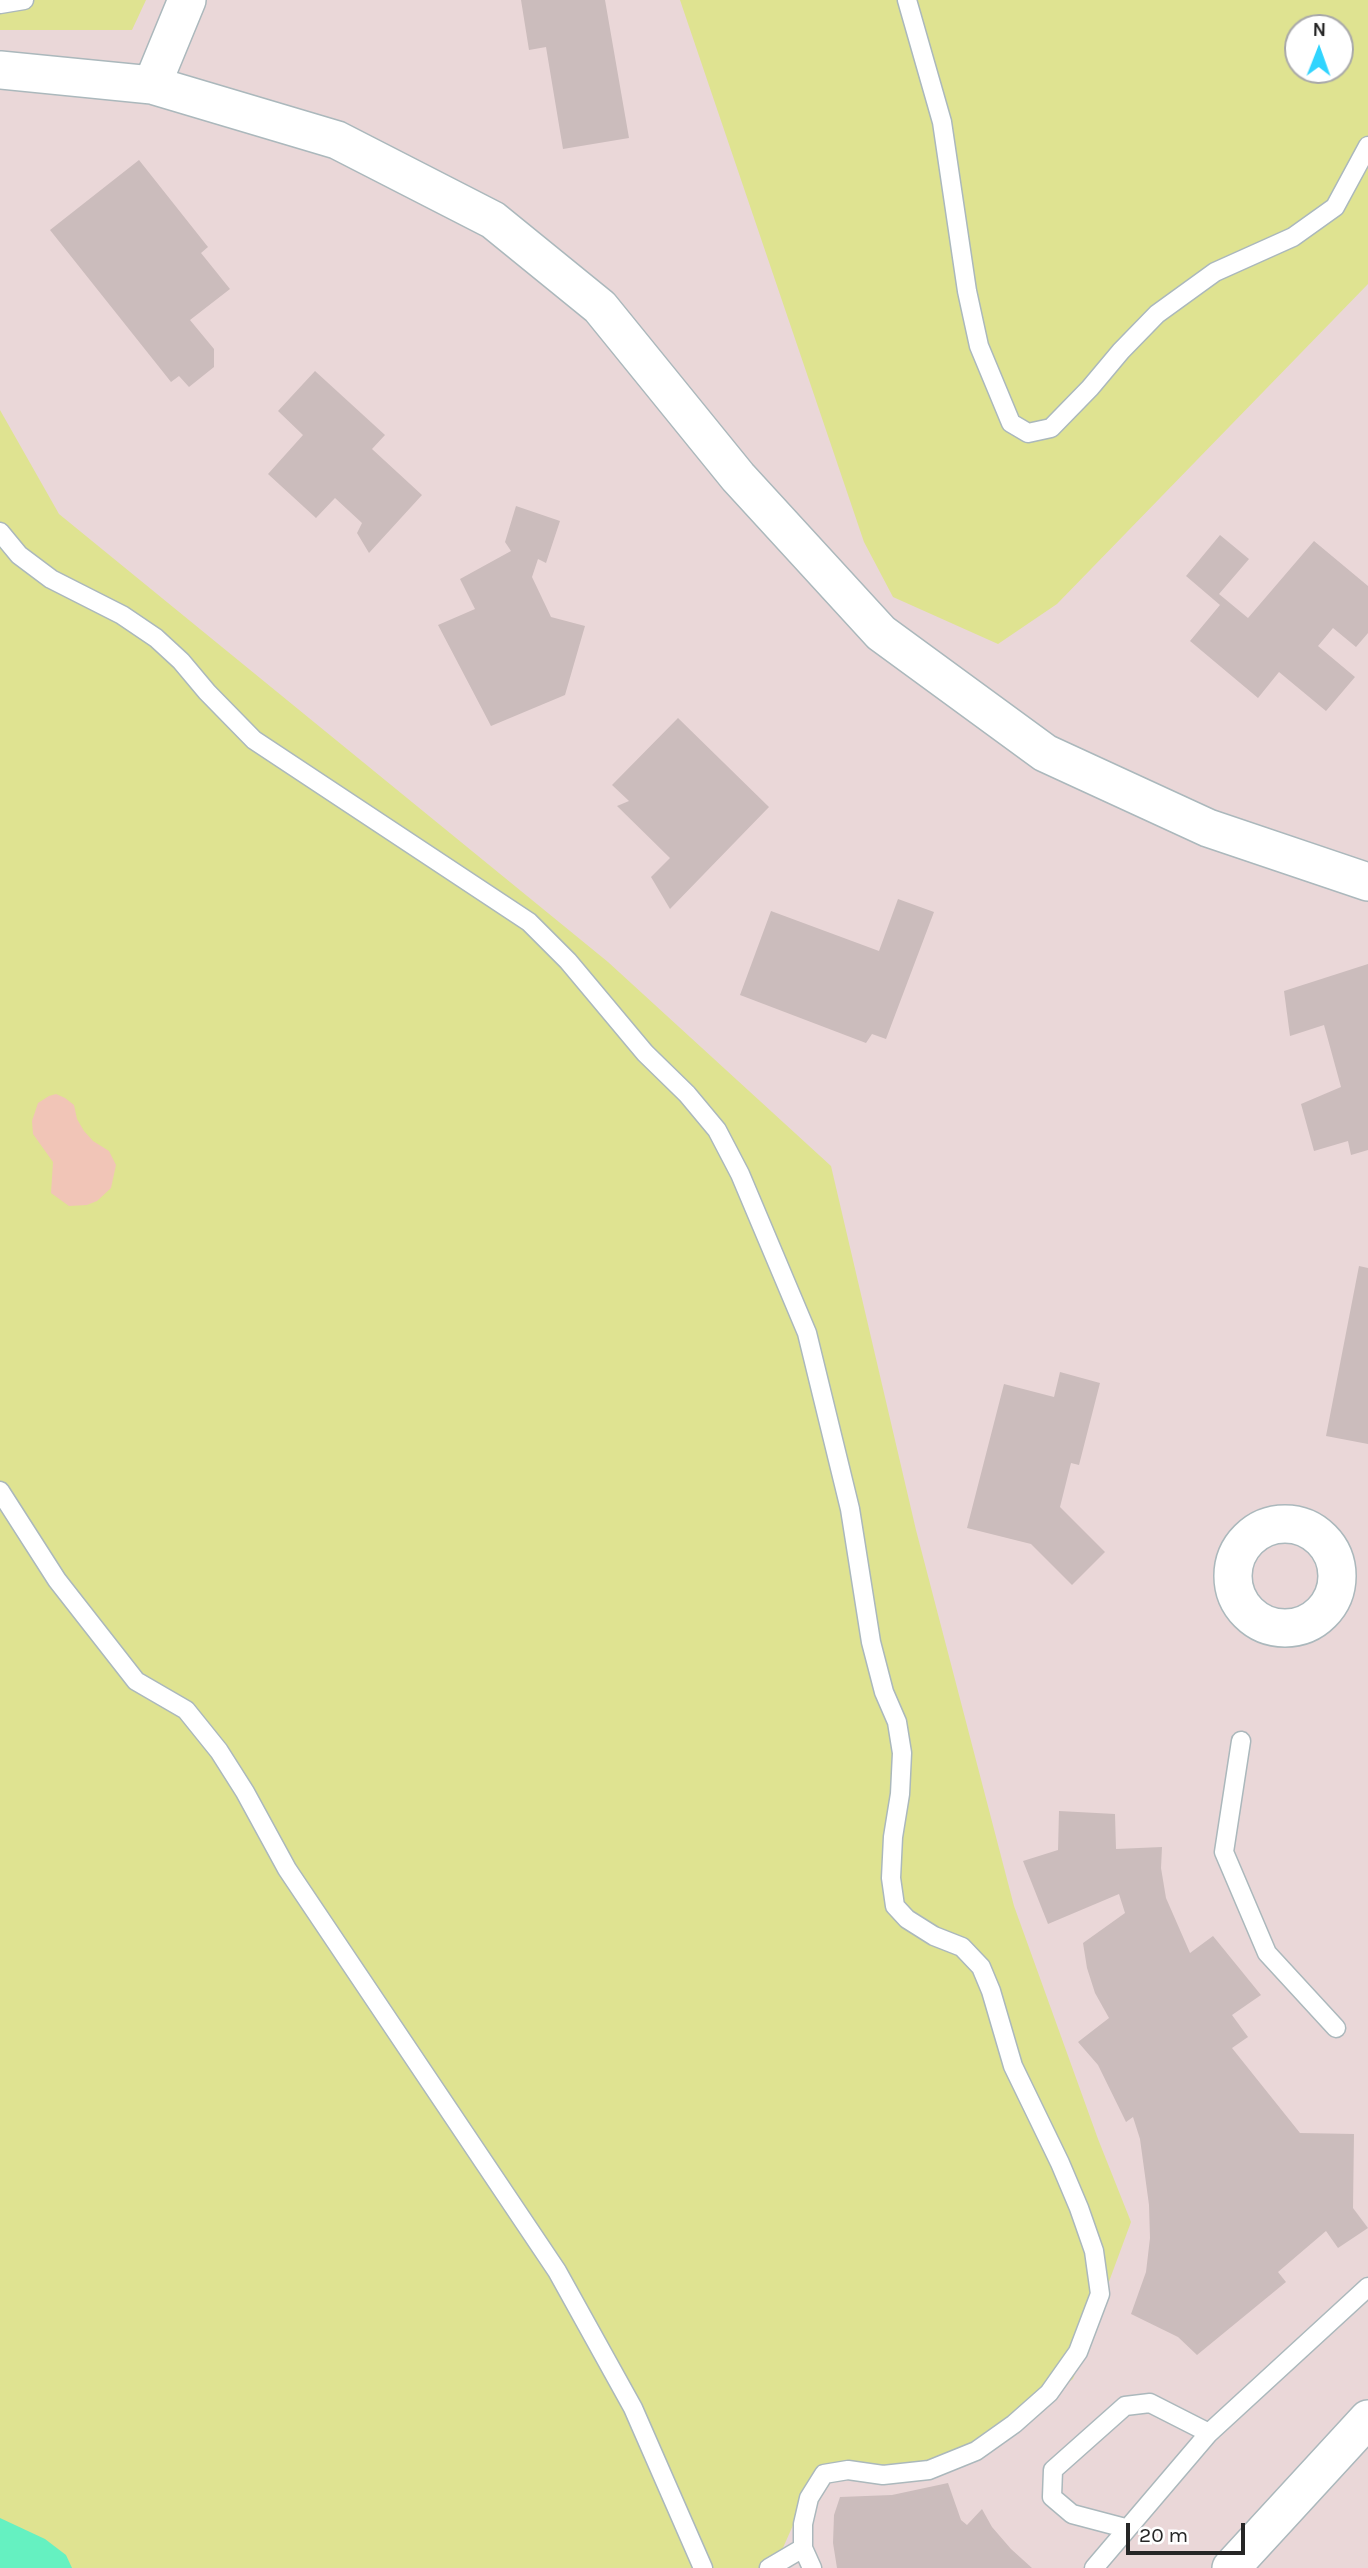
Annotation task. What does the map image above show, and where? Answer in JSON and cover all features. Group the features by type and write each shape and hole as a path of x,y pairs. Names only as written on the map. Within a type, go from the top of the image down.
{"street":[{"path":"152,85 187,0"},
{"path":"0,70 152,85 337,140 493,219 600,307 738,477 881,633 1045,753 1208,828 1368,882"},
{"path":"1231,2568 1368,2419"}],"lane":[{"path":"0,4 24,0"},
{"path":"907,0 942,122 967,291 979,345 1011,423 1028,433 1051,428 1121,351 1167,307 1215,272 1293,237 1335,206 1368,146"},
{"path":"0,533 19,555 51,579 122,615 156,638 254,740 529,922 568,961 645,1053 687,1094 717,1130 740,1174 807,1333 849,1509 871,1642 884,1692 897,1722 902,1753 891,1878 895,1906 934,1936 962,1947 981,1967 991,1991 1013,2066 1079,2208 1094,2251 1100,2294 1078,2352 1049,2393 1014,2424 976,2451 929,2470 883,2475 848,2470 824,2474 809,2498 803,2524 803,2548 812,2568"},
{"path":"0,1492 57,1580 136,1681 186,1710 219,1751 245,1791 287,1869 557,2271 633,2408 703,2568"},
{"path":"1241,1741 1224,1852 1268,1953 1336,2028"},
{"path":"1094,2568 1125,2528 1209,2433 1368,2287"},
{"path":"1125,2528 1072,2514 1052,2497 1053,2470 1125,2406 1150,2403 1209,2433"},
{"path":"769,2568 803,2548"}],"shaded area":[{"path":"0,0 146,0 132,30 0,30"},
{"path":"680,0 1368,0 1368,284 1057,604 998,644 893,597 864,542"},
{"path":"0,410 59,514 608,962 831,1166 916,1530 1014,1906 1098,2139 1131,2222 1073,2379 946,2465 814,2478 774,2568 0,2568"},
{"path":"0,2518 45,2539 66,2555 72,2568 0,2568"}],"sand":[{"path":"56,1094 74,1105 77,1119 84,1131 93,1141 109,1151 116,1165 111,1188 97,1201 87,1205 69,1206 51,1193 53,1162 33,1134 32,1121 38,1103"}],"building":[{"path":"521,0 605,0 629,138 563,149 546,47 529,50"},
{"path":"139,160 208,247 201,253 230,289 190,320 214,349 214,367 189,387 179,376 171,382 50,230"},
{"path":"315,371 385,435 372,449 422,495 369,553 357,533 362,523 335,498 316,518 268,474 303,435 278,411"},
{"path":"516,506 560,521 546,563 538,559 532,577 551,617 585,626 565,695 491,726 438,625 475,609 460,579 511,551 505,542"},
{"path":"1220,535 1249,559 1219,594 1248,618 1314,541 1368,586 1368,633 1356,647 1333,628 1318,646 1355,677 1326,711 1279,672 1258,698 1190,641 1220,605 1186,576"},
{"path":"678,718 769,807 670,909 651,877 670,858 617,806 629,801 612,785"},
{"path":"898,899 934,912 886,1039 872,1034 866,1043 740,995 771,911 879,951"},
{"path":"1368,964 1368,1150 1351,1155 1348,1141 1314,1151 1301,1104 1341,1087 1324,1025 1290,1036 1284,991"},
{"path":"1359,1266 1368,1268 1368,1444 1326,1436"},
{"path":"1060,1372 1100,1383 1079,1465 1071,1463 1060,1507 1105,1552 1072,1585 1031,1544 967,1528 1004,1384 1054,1397"},
{"path":"1059,1811 1115,1814 1116,1849 1162,1847 1161,1868 1166,1898 1190,1953 1213,1936 1261,1995 1232,2015 1248,2037 1232,2048 1300,2133 1354,2134 1353,2208 1368,2228 1338,2248 1326,2231 1278,2272 1286,2282 1197,2355 1178,2337 1131,2314 1146,2272 1150,2238 1149,2205 1140,2139 1133,2117 1126,2122 1098,2065 1078,2042 1109,2018 1095,1993 1083,1943 1125,1913 1119,1894 1048,1924 1023,1861 1058,1850"},
{"path":"948,2483 961,2520 967,2525 982,2509 992,2527 1032,2568 837,2568 833,2543 834,2515 840,2497 892,2495"}]}
